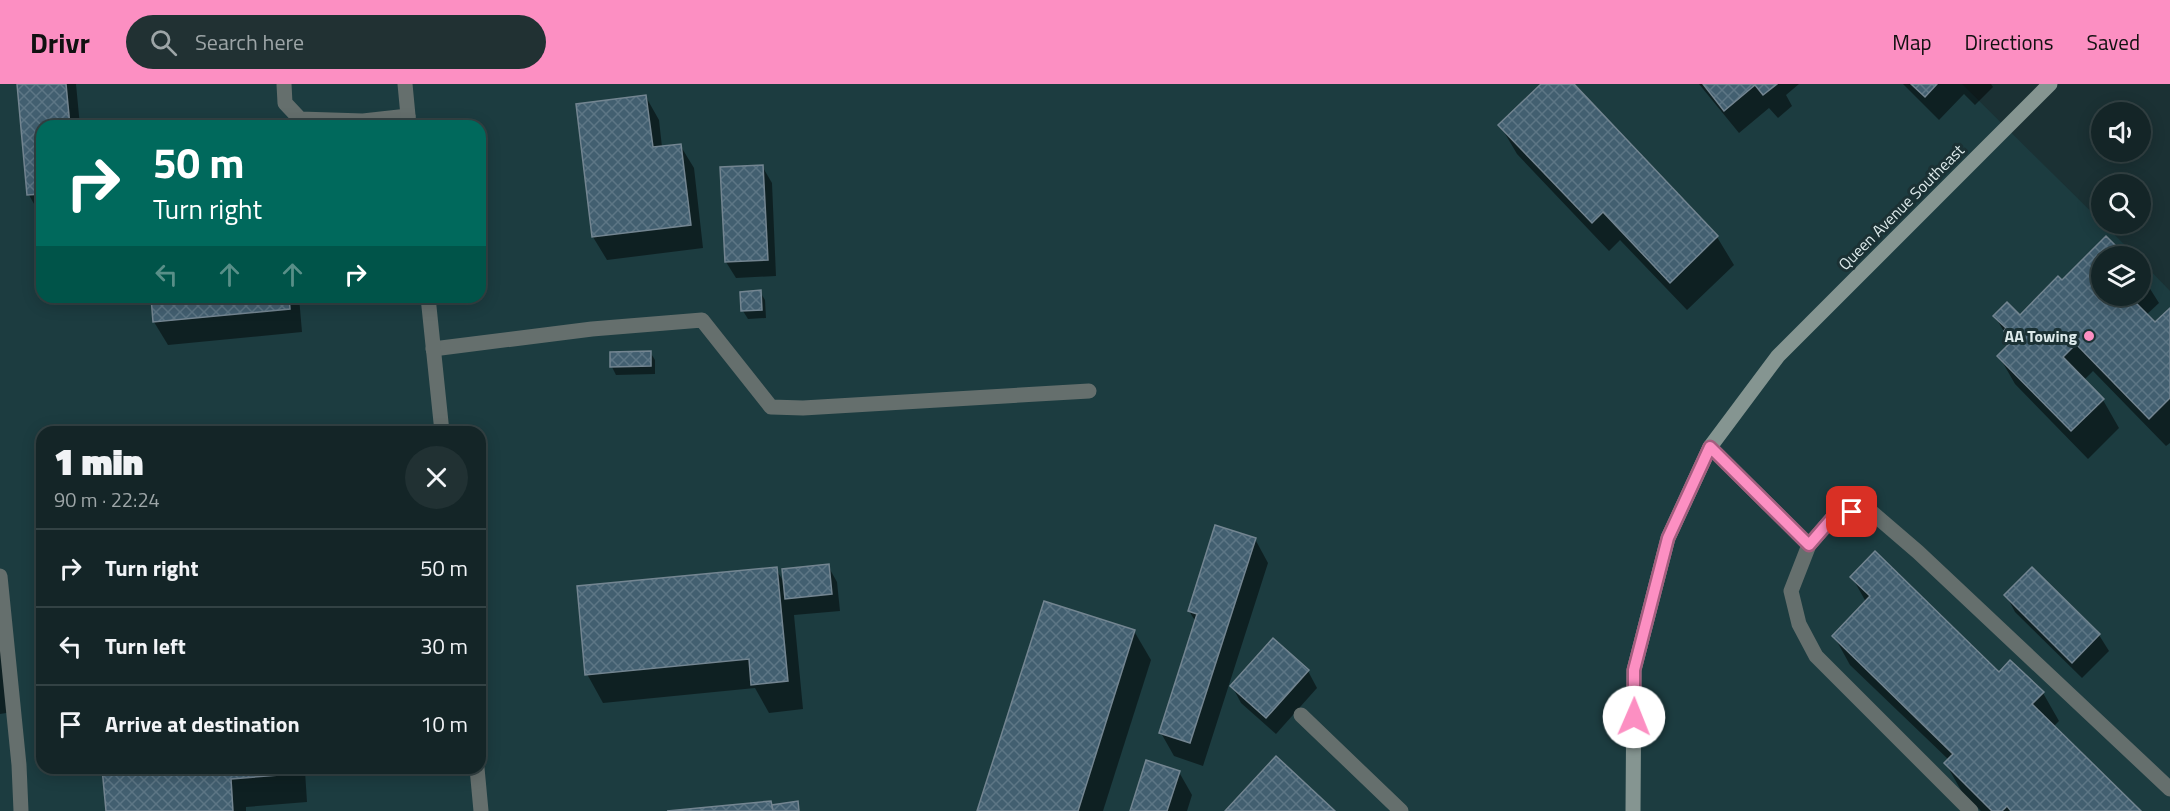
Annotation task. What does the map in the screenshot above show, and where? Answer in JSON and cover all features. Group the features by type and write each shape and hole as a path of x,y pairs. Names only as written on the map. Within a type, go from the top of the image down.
{"main road":[{"name":"Queen Avenue Southeast","path":"1633,811 1634,670 1668,538 1710,447 1778,356 2050,84"}],"street":[{"path":"284,84 285,103 300,118 342,120"},
{"path":"405,84 409,120"},
{"path":"429,303 441,426"},
{"path":"433,349 592,328 702,320 771,407 803,408 1089,391"},
{"path":"1710,447 1809,545"},
{"path":"1971,811 1816,656 1799,624 1791,591 1809,545 1835,515 1868,509 2170,789"},
{"path":"0,576 19,765 21,811"},
{"path":"1301,715 1401,811"},
{"path":"478,774 482,811"}],"shaded area":[{"path":"0,84 1962,84 2091,212 2091,234 2114,234 2126,246 2091,246 2091,306 2151,306 2151,271 2170,291 2170,811 0,811"}],"building":[{"path":"17,84 66,84 69,120 36,120 36,194 27,195"},
{"path":"1541,84 1574,84 1718,236 1670,283 1603,212 1592,223 1498,125"},
{"path":"1703,84 1777,84 1763,95 1755,85 1724,111"},
{"path":"1911,84 1937,84 1925,97"},
{"path":"646,95 653,147 681,144 691,225 592,237 576,104"},
{"path":"763,165 768,260 725,262 720,167"},
{"name":"AA Towing","path":"2106,236 2116,246 2096,246"},
{"name":"AA Towing","path":"2091,251 2091,306 2139,306 2155,322 2170,308 2170,398 2149,419 2076,344 2063,357 2104,399 2071,431 1997,356 2013,340 2004,331 2006,328 1993,316 2007,302 2020,315 2058,276 2062,280"},
{"path":"761,290 762,310 741,311 740,292"},
{"path":"151,303 290,303 290,309 153,322"},
{"path":"651,351 651,366 610,367 610,352"},
{"path":"1215,525 1256,538 1190,743 1159,733 1197,614 1188,611"},
{"path":"1875,551 1999,672 2010,660 2044,692 2032,704 2141,811 2011,811 2007,806 2002,811 1992,811 1944,763 1953,754 1832,636 1870,596 1850,577"},
{"path":"829,564 832,594 785,599 782,569"},
{"path":"777,567 788,681 751,685 749,659 585,675 577,586"},
{"path":"2032,567 2100,634 2072,663 2004,595"},
{"path":"1044,601 1135,630 1078,811 977,811"},
{"path":"1273,638 1309,670 1266,718 1230,686"},
{"path":"1276,756 1335,811 1225,811"},
{"path":"1146,760 1180,771 1167,811 1130,811"},
{"path":"103,774 292,774 231,779 233,811 106,811"},
{"path":"771,801 773,811 667,811"},
{"path":"798,801 799,811 773,811 772,805"}],"place":[{"name":"AA Towing","path":"2089,336"}],"route":[{"path":"1634,717 1634,670 1668,538 1710,447 1809,545 1835,515 1852,512"}]}
